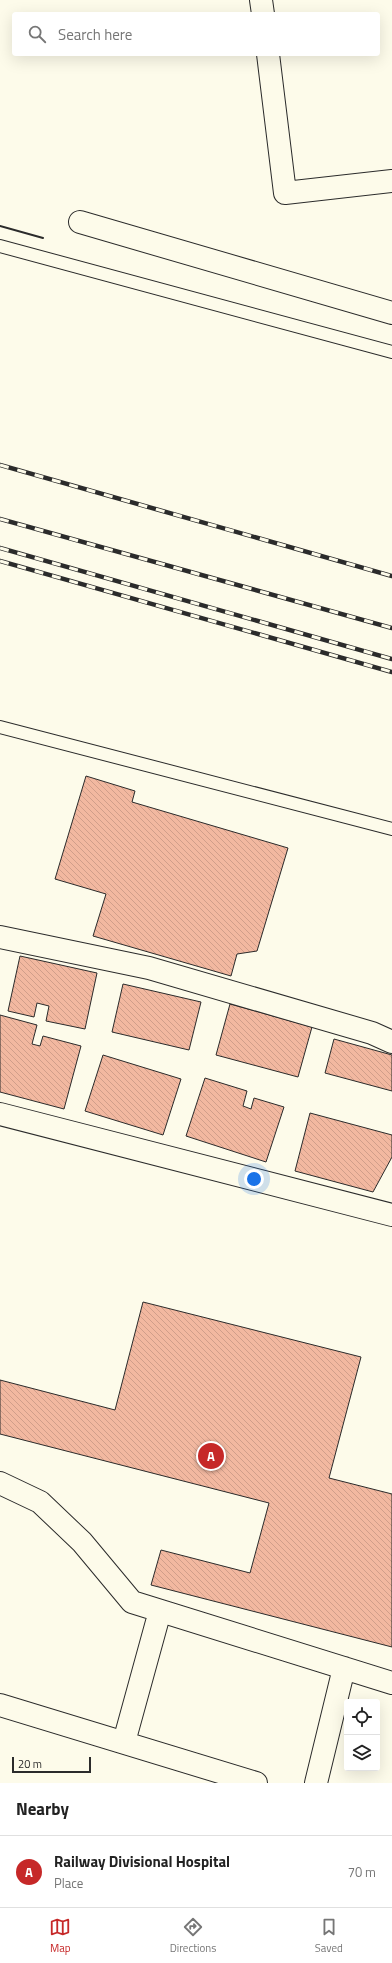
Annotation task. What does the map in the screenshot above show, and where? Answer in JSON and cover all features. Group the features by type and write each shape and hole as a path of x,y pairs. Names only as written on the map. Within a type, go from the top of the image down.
{"street":[{"path":"261,0 263,12"},
{"path":"268,56 285,193 392,181"},
{"path":"80,222 392,313"},
{"path":"0,937 149,968 372,1033 392,1042"},
{"path":"0,1114 392,1215"},
{"path":"0,1483 40,1502 82,1542 132,1602 392,1683"},
{"path":"124,1742 160,1611"},
{"path":"316,1783 344,1668"},
{"path":"0,1704 256,1783"}],"lane":[{"path":"0,246 392,352"},
{"path":"0,727 392,830"}],"building":[{"path":"86,776 135,791 132,802 288,848 257,951 237,954 231,976 93,936 106,894 55,879"},
{"path":"20,956 97,973 85,1029 46,1021 49,1006 37,1003 34,1017 8,1011"},
{"path":"123,984 201,1002 189,1050 112,1032"},
{"path":"230,1004 312,1027 298,1077 216,1055"},
{"path":"0,1015 37,1025 32,1044 40,1046 43,1036 81,1046 64,1109 0,1092"},
{"path":"334,1039 392,1055 392,1091 325,1073"},
{"path":"103,1055 181,1079 163,1135 85,1111"},
{"path":"205,1078 247,1091 243,1106 251,1109 254,1098 284,1107 266,1162 186,1136"},
{"path":"310,1113 392,1135 392,1157 373,1192 295,1171"},
{"path":"143,1302 361,1357 329,1478 392,1494 392,1647 151,1585 161,1550 250,1573 269,1503 0,1434 0,1380 115,1410"}],"railway":[{"path":"0,465 392,576"},
{"path":"0,519 392,628"},
{"path":"0,548 392,659"},
{"path":"0,561 392,672"}],"wall":[{"path":"0,226 43,238"}],"place":[{"name":"Railway Divisional Hospital","path":"211,1456"}]}
